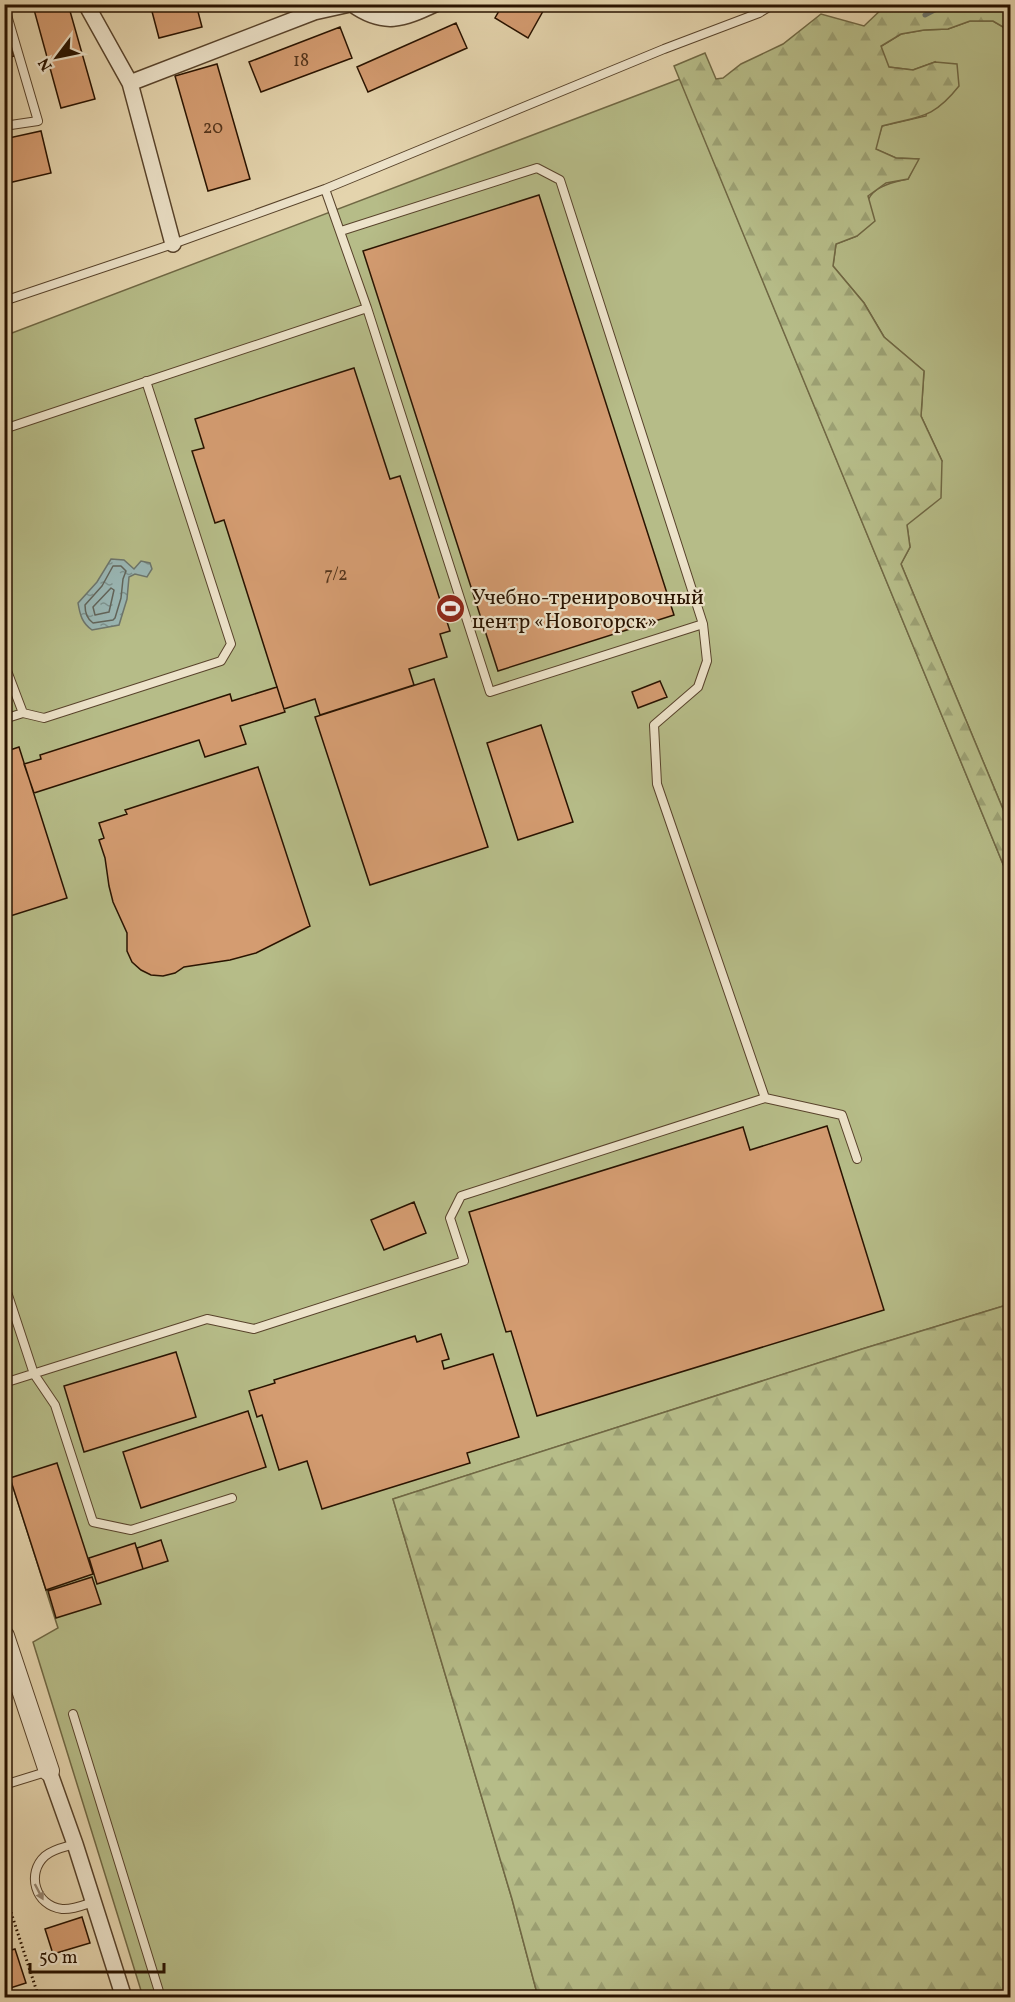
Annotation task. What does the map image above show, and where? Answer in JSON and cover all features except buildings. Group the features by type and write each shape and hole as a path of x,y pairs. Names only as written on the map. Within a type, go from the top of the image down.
{"street":[{"path":"86,4 130,83 172,244"},
{"path":"130,83 314,12 351,4 366,14 388,20 406,18 435,4"},
{"path":"4,1636 75,1844 124,1998"}],"lane":[{"path":"4,302 325,189 654,53 759,13 774,4"},
{"path":"4,5 38,121 4,126"},
{"path":"341,231 537,168 560,180 703,624 707,661 698,687 654,725 657,784 765,1098"},
{"path":"325,189 367,308 490,693 703,624"},
{"path":"4,429 367,308"},
{"path":"4,719 23,713 44,718 222,661 231,644 146,381"},
{"path":"4,663 23,713"},
{"path":"4,1383 207,1319 254,1329 464,1261 450,1218 461,1196 765,1098 842,1115 856,1160"},
{"path":"4,1283 34,1374 55,1405 93,1522 131,1530 232,1498"},
{"path":"73,1713 161,1998"},
{"path":"4,1785 49,1771"},
{"path":"75,1844 46,1854 39,1863 34,1883 44,1901 53,1907 63,1909 94,1902"}],"path":[{"path":"4,1891 39,1998"}],"green space":[{"path":"886,5 1010,5 1010,31 993,21 970,21 948,29 901,34 881,46 889,67 913,70 935,62 957,64 959,86 933,111 916,118 882,126 876,149 896,158 919,159 908,179 886,183 868,196 875,221 857,236 836,244 833,266 864,303 884,337 924,371 921,416 942,461 941,498 907,525 910,547 901,564 1010,826 1010,881 674,66 705,53 716,79 723,78 741,64 783,44 821,14 864,26"},
{"path":"970,21 993,21 1010,31 1010,826 901,564 910,547 907,525 942,461 921,416 924,371 884,337 864,303 833,266 836,244 857,236 870,196 883,186 908,179 918,159 896,158 875,149 882,126 926,116 935,62 913,70 888,67 880,47 901,34 948,29"},
{"name":"Учебно-тренировочный центр «Новогорск»","path":"680,79 1010,881 1010,1304 393,1499 512,1899 538,1997 143,1997 33,1642 58,1628 5,1462 4,336"},
{"path":"1010,1304 1010,1997 538,1997 512,1899 393,1499"}],"water":[{"path":"111,559 124,560 134,569 141,561 150,563 152,569 147,577 135,574 129,577 127,599 119,625 92,630 82,618 78,603 97,582"}],"waterway":[{"path":"925,15 946,4"}],"place":[{"name":"Учебно-тренировочный центр «Новогорск»","path":"451,609"}]}
